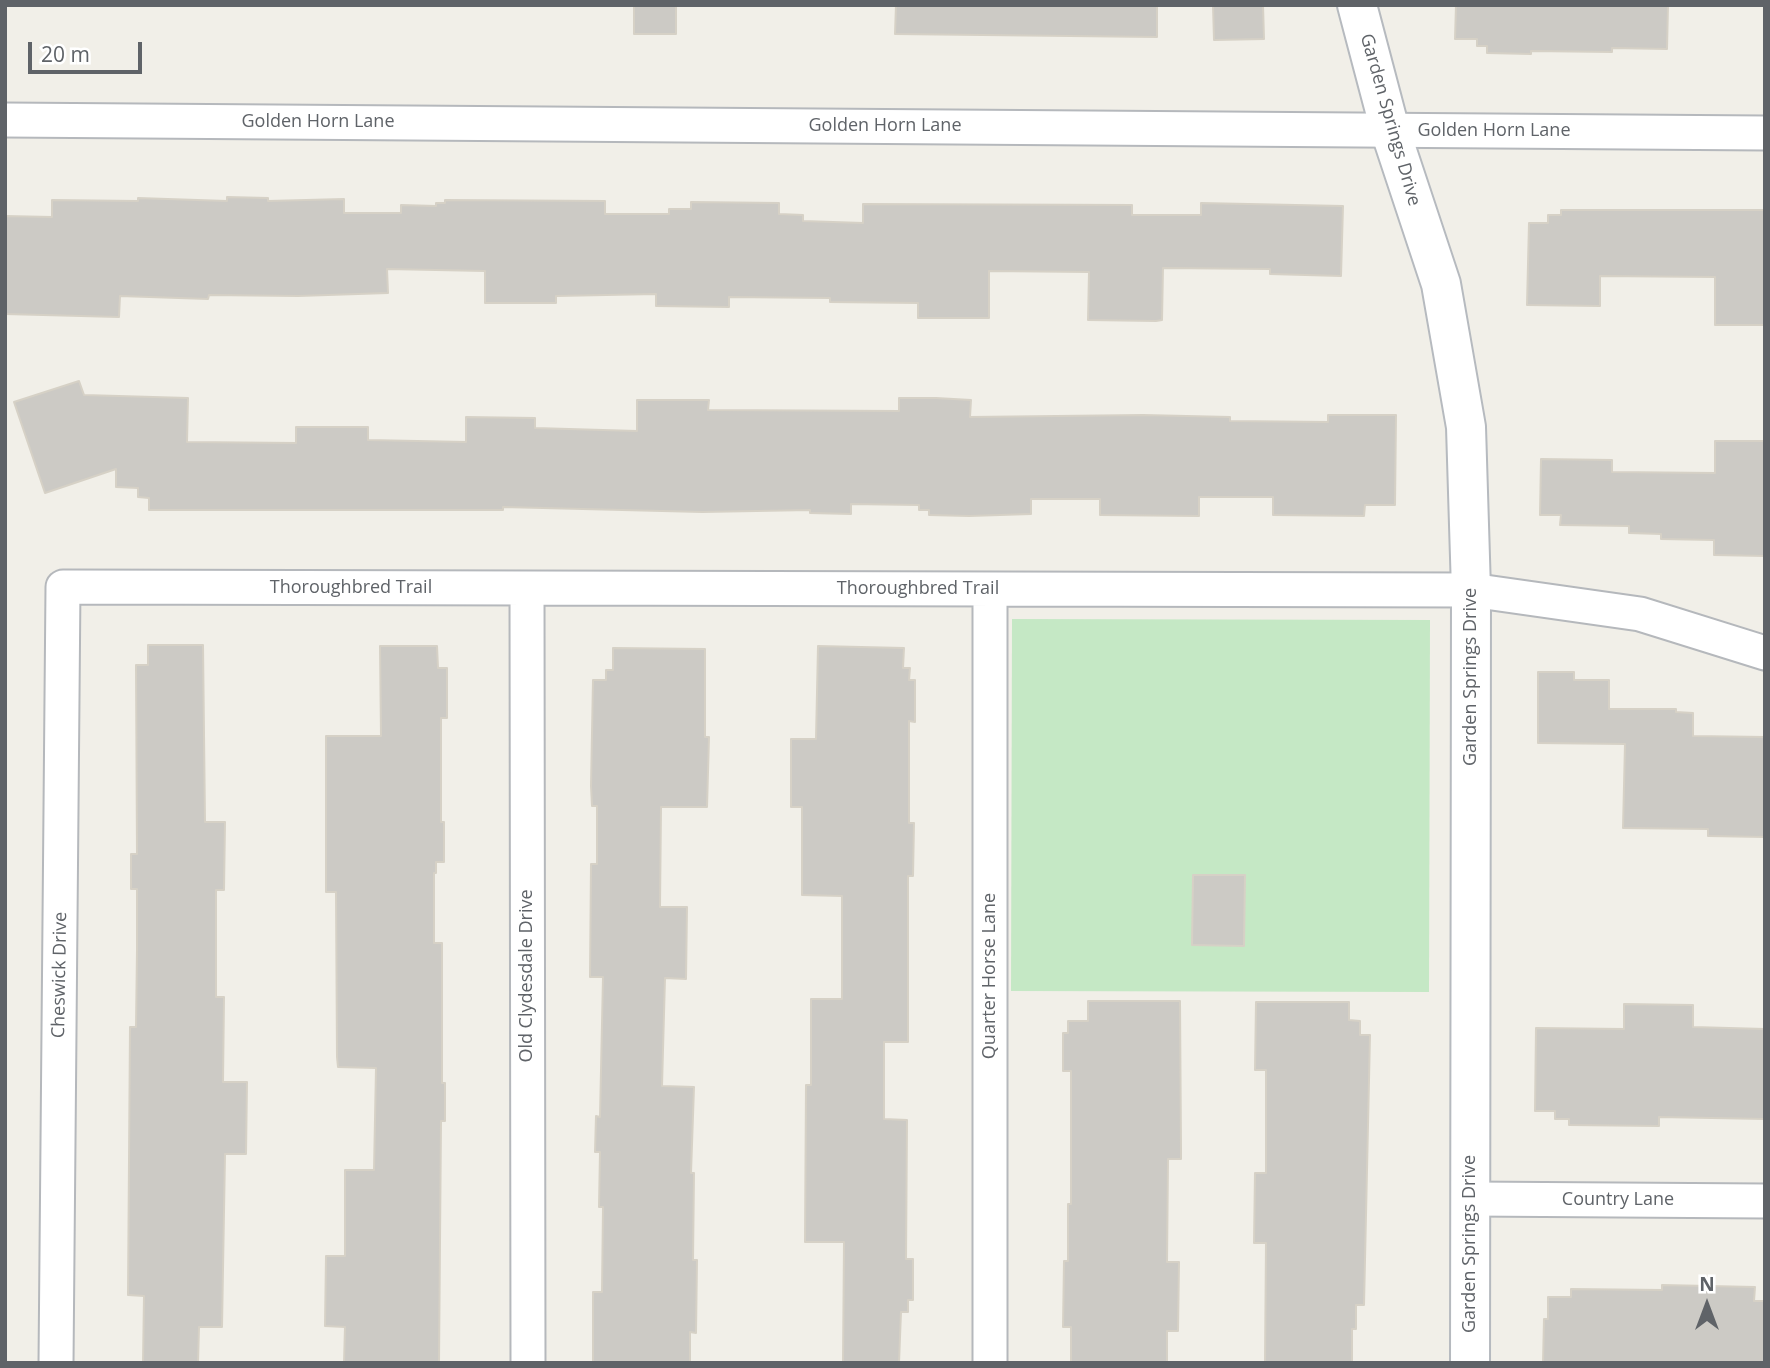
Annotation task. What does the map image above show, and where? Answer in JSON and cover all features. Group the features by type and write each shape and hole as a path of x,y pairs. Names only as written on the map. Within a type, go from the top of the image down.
{"street":[{"name":"Garden Springs Drive","path":"1357,5 1390,130 1441,284 1466,427 1471,590 1470,1363"},
{"name":"Golden Horn Lane","path":"5,120 1765,133"},
{"name":"Thoroughbred Trail","path":"63,587 1471,590 1640,614 1765,653"},
{"name":"Cheswick Drive","path":"56,1363 63,587"},
{"name":"Old Clydesdale Drive","path":"527,589 528,1363"},
{"name":"Quarter Horse Lane","path":"990,589 990,1363"},
{"name":"Country Lane","path":"1470,1199 1765,1201"}],"green space":[{"path":"1012,619 1430,620 1429,992 1011,991"}],"building":[{"path":"634,5 676,5 676,34 634,34"},
{"path":"896,5 1157,5 1157,37 895,34"},
{"path":"1213,5 1263,5 1264,39 1214,40"},
{"path":"1456,5 1668,5 1667,49 1612,48 1612,52 1487,53 1487,46 1477,46 1477,39 1455,39"},
{"path":"227,197 268,198 268,201 344,199 344,213 401,213 401,205 436,206 436,203 445,203 445,200 605,201 605,214 669,214 669,209 691,209 691,202 779,203 779,214 803,215 803,221 863,223 863,204 1132,205 1132,215 1201,215 1201,203 1343,206 1341,276 1270,274 1270,269 1163,268 1162,320 1156,321 1088,320 1089,272 989,271 989,318 918,318 918,303 830,302 830,298 729,297 729,307 656,306 656,294 556,296 556,303 485,303 485,271 387,269 388,293 209,295 208,299 120,296 119,317 5,314 5,216 52,217 52,200 138,201 138,198 227,201"},
{"path":"1561,210 1765,210 1765,325 1715,325 1715,277 1600,276 1600,306 1527,305 1529,223 1548,223 1548,215 1561,215"},
{"path":"79,381 84,395 188,398 187,442 296,443 296,427 368,427 368,440 466,442 466,417 535,418 535,428 637,431 637,400 709,400 708,410 899,411 899,398 936,398 971,400 970,417 1143,415 1230,417 1230,421 1328,422 1328,415 1396,415 1395,505 1365,505 1364,516 1273,515 1273,497 1199,497 1199,516 1100,515 1100,499 1031,499 1031,514 969,516 929,515 929,510 919,510 919,505 851,504 851,514 810,513 810,510 702,512 503,507 503,510 149,510 149,498 138,497 138,488 116,487 116,469 45,493 14,402"},
{"path":"1715,441 1765,441 1765,556 1714,555 1714,540 1661,539 1661,534 1629,533 1629,526 1560,525 1561,515 1540,515 1541,459 1612,460 1612,472 1715,473"},
{"path":"148,645 203,645 205,822 225,822 224,890 216,890 216,997 224,997 223,1082 247,1082 246,1154 225,1154 222,1327 199,1327 198,1363 143,1363 144,1296 128,1295 130,1027 136,1027 137,950 137,889 131,889 131,854 137,854 136,665 148,665"},
{"path":"380,646 437,646 438,668 447,668 447,718 441,718 441,822 444,822 444,862 436,862 434,873 434,943 442,943 442,1083 445,1083 445,1121 441,1121 439,1363 344,1363 345,1327 325,1326 326,1256 345,1256 345,1170 374,1170 376,1068 338,1067 336,892 326,892 326,736 381,736"},
{"path":"818,646 904,648 903,668 910,668 909,680 915,680 915,722 909,721 909,823 914,823 913,876 908,876 908,1042 884,1042 884,1119 907,1120 906,1259 913,1259 913,1300 908,1300 908,1312 901,1312 899,1363 843,1363 844,1242 805,1242 806,1085 811,1085 811,999 842,999 842,896 802,895 802,807 791,807 791,739 816,739"},
{"path":"613,648 705,649 705,737 709,737 707,807 661,807 660,907 687,907 686,979 665,978 662,1086 694,1087 691,1173 694,1173 693,1260 697,1260 696,1333 690,1332 690,1363 593,1363 593,1292 602,1292 603,1207 599,1207 600,1152 595,1152 596,1116 600,1117 603,977 590,977 591,864 597,864 597,806 592,806 591,786 593,680 606,680 606,670 613,670"},
{"path":"1538,672 1574,672 1574,680 1609,680 1609,709 1676,709 1676,712 1693,713 1693,736 1765,737 1765,837 1708,836 1708,829 1623,828 1625,744 1538,743"},
{"path":"1193,875 1245,875 1244,946 1192,945"},
{"path":"1088,1001 1180,1001 1181,1159 1168,1159 1167,1262 1179,1262 1178,1331 1167,1331 1167,1363 1071,1363 1071,1327 1063,1327 1064,1261 1068,1261 1068,1204 1071,1204 1071,1071 1063,1071 1063,1033 1068,1033 1068,1021 1088,1021"},
{"path":"1256,1002 1349,1002 1349,1020 1360,1021 1360,1035 1370,1035 1364,1305 1356,1305 1356,1329 1352,1329 1352,1363 1265,1363 1266,1243 1254,1243 1255,1173 1266,1173 1266,1070 1255,1070"},
{"path":"1624,1004 1693,1005 1693,1027 1765,1029 1765,1119 1659,1117 1659,1126 1569,1125 1569,1119 1555,1119 1555,1111 1535,1111 1536,1028 1624,1029"},
{"path":"1662,1285 1755,1287 1754,1301 1765,1301 1765,1363 1543,1363 1544,1319 1548,1319 1548,1297 1571,1297 1571,1289 1662,1290"}]}
